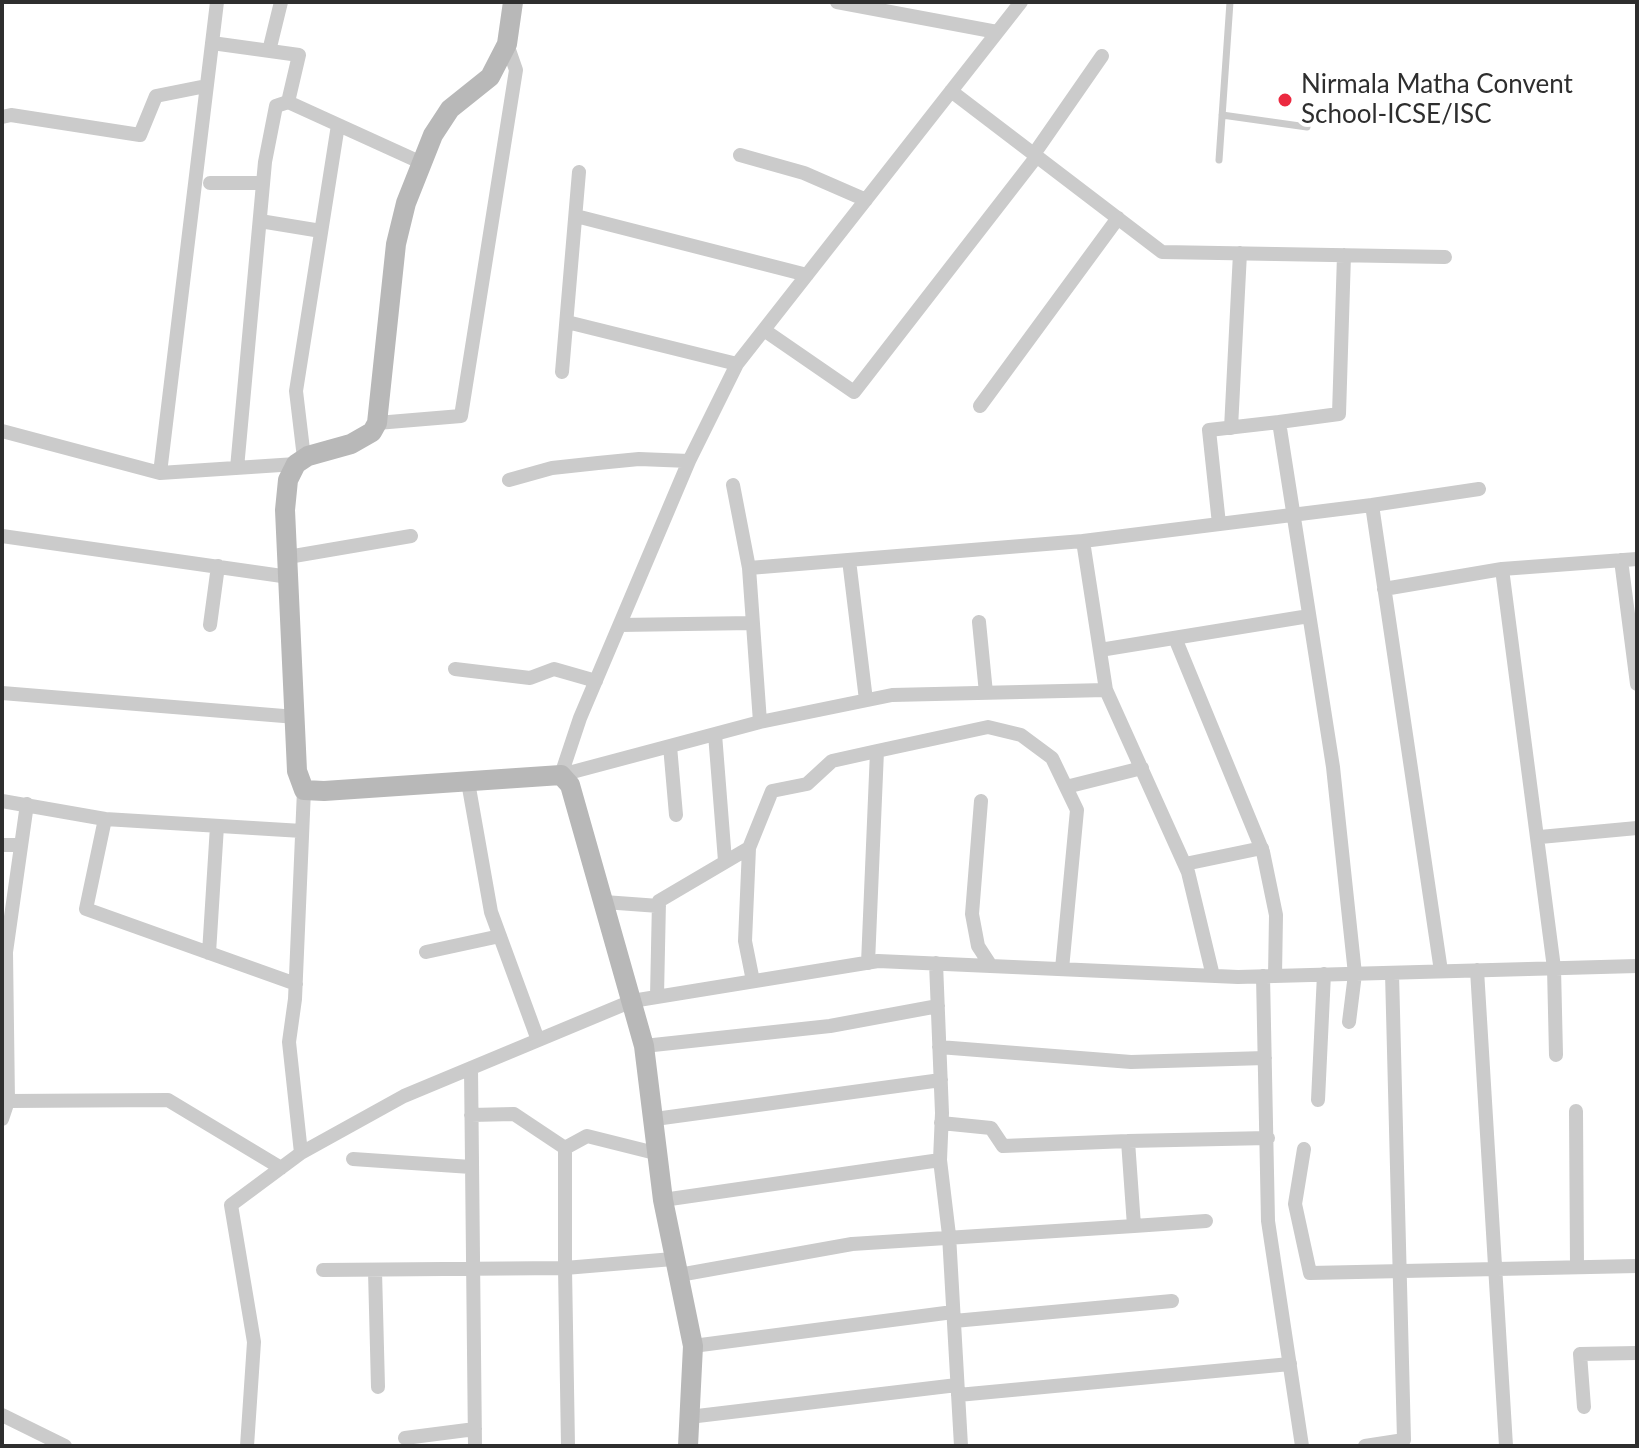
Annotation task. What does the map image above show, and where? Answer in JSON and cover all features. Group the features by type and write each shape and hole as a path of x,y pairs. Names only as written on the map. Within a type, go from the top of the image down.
{"street":[{"path":"160,473 217,2"},
{"path":"269,51 281,2"},
{"path":"2,431 160,473 300,461 351,444 372,432 377,423 396,244 406,203 433,135 450,109 490,77 507,44 513,2"},
{"path":"837,2 997,32"},
{"path":"561,775 596,681 689,461 737,364 1021,2"},
{"path":"212,43 299,55 288,102"},
{"path":"377,423 461,416 516,70 507,44"},
{"path":"764,330 854,392 1035,155 1102,56"},
{"path":"2,117 11,115 140,135 156,96 206,86"},
{"path":"951,91 1162,252 1445,257"},
{"path":"237,468 263,183 276,106 288,102 422,163"},
{"path":"301,1153 289,1042 296,984 304,790 297,771 285,510 288,480 300,461 296,391 338,125"},
{"path":"740,155 804,173 866,200"},
{"path":"562,372 579,172"},
{"path":"210,183 263,183"},
{"path":"576,216 807,275"},
{"path":"980,406 1118,218"},
{"path":"260,221 321,231"},
{"path":"1231,428 1240,253"},
{"path":"1219,524 1209,430 1339,414 1344,255"},
{"path":"567,322 737,364"},
{"path":"1279,422 1333,767 1355,974 1349,1022"},
{"path":"509,480 552,468 598,463 639,459 689,461"},
{"path":"733,485 749,568 760,722"},
{"path":"749,568 1083,541 1479,489"},
{"path":"1372,505 1441,971"},
{"path":"2,536 218,566 288,567 411,536"},
{"path":"1083,541 1106,690 1185,864 1213,976"},
{"path":"1384,589 1502,569 1637,559"},
{"path":"849,560 866,700"},
{"path":"1621,560 1637,684"},
{"path":"210,625 218,566"},
{"path":"1502,569 1540,837 1554,968 1556,1055"},
{"path":"1100,650 1309,616"},
{"path":"979,622 986,693"},
{"path":"620,625 753,623"},
{"path":"1175,638 1262,848 1276,915 1265,1058 1268,1221 1302,1446"},
{"path":"455,669 530,678 554,669 596,681"},
{"path":"304,790 561,775 760,722 892,695 1106,690"},
{"path":"2,693 296,717"},
{"path":"753,981 745,941 749,848 772,791 807,784 832,761 988,727 1021,735 1052,758 1077,810 1062,969"},
{"path":"715,734 725,861"},
{"path":"670,746 676,815"},
{"path":"868,963 877,751"},
{"path":"1066,787 1142,768"},
{"path":"561,775 576,799 644,1046 663,1200 693,1346 688,1446"},
{"path":"468,782 491,912 538,1040"},
{"path":"2,801 105,819 302,831"},
{"path":"981,801 972,914 978,946 991,966"},
{"path":"2,1119 8,1101 4,951 27,804"},
{"path":"105,819 86,909 296,984"},
{"path":"209,953 217,826"},
{"path":"1540,837 1637,828"},
{"path":"2,845 19,845"},
{"path":"657,996 659,901 749,848"},
{"path":"1185,864 1262,848"},
{"path":"604,902 659,906"},
{"path":"426,952 500,936"},
{"path":"247,1446 254,1342 231,1205 301,1153 404,1096 632,1001 868,963 936,963 1213,976 1637,966"},
{"path":"936,963 941,1080 940,1160 949,1235 961,1446"},
{"path":"1477,970 1506,1446"},
{"path":"1365,1446 1404,1440 1392,973"},
{"path":"1318,1100 1324,974"},
{"path":"644,1046 830,1026 938,1006"},
{"path":"939,1047 1131,1062 1265,1058"},
{"path":"471,1068 475,1446"},
{"path":"655,1119 941,1080"},
{"path":"8,1101 168,1100 281,1168"},
{"path":"1576,1111 1577,1267"},
{"path":"471,1115 514,1114 565,1148"},
{"path":"941,1123 991,1128 1003,1146 1268,1138"},
{"path":"565,1148 587,1136 659,1154"},
{"path":"1128,1141 1134,1226"},
{"path":"565,1148 568,1446"},
{"path":"1304,1149 1295,1204 1310,1273 1637,1266"},
{"path":"353,1159 471,1167"},
{"path":"663,1200 940,1160"},
{"path":"323,1270 676,1267 949,1235 1206,1221"},
{"path":"375,1271 378,1387"},
{"path":"693,1346 954,1317 1172,1301"},
{"path":"1584,1407 1580,1354 1637,1353"},
{"path":"689,1417 958,1390 1290,1364"},
{"path":"2,1415 65,1446"},
{"path":"405,1438 475,1429"}],"lane":[{"path":"1219,160 1230,2"},
{"path":"1222,115 1307,127"}],"place":[{"name":"Nirmala Matha Convent School-ICSE/ISC","path":"1285,100"}]}
